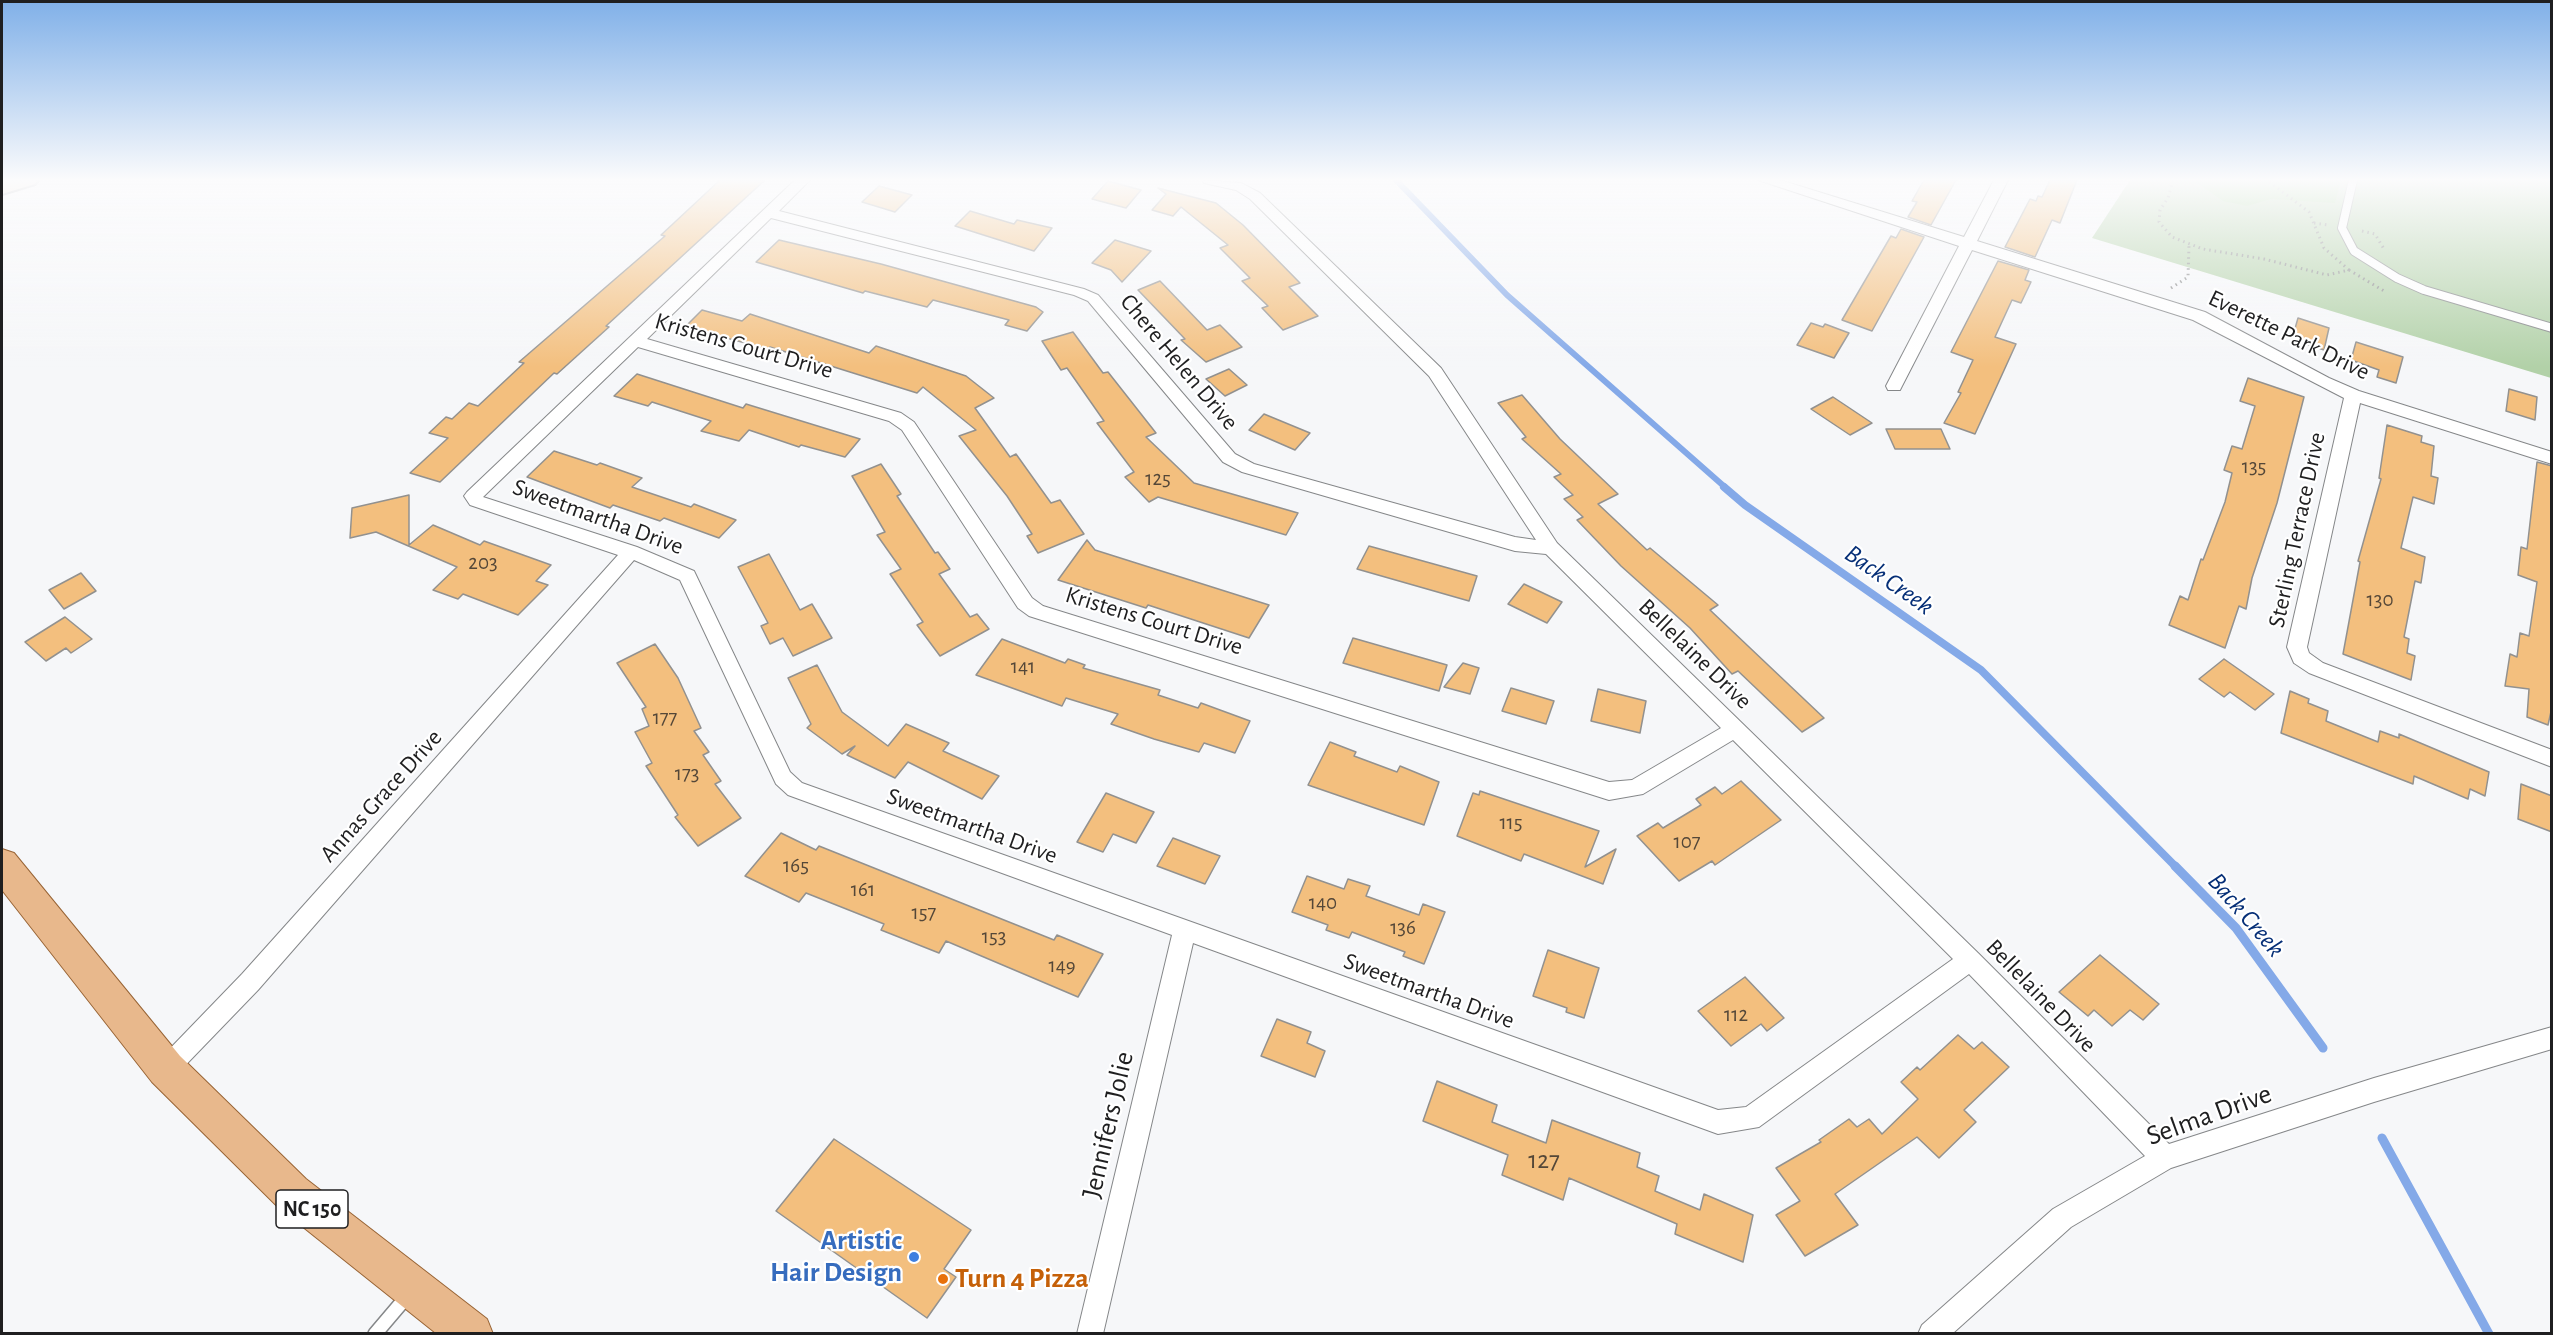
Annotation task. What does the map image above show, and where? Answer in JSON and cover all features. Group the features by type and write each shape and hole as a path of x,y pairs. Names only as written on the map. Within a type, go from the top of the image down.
{"main road":[{"name":"NC 150","path":"2,864 166,1069 292,1193 471,1334"}],"street":[{"name":"Sweetmartha Drive","path":"738,242 473,496 476,501 631,552 678,570 687,576 783,778 795,789 1718,1122 1750,1118 1970,960"},
{"name":"Chere Helen Drive","path":"883,242 1079,292 1093,298 1229,458 1248,468 1515,543 1551,548"},
{"name":"Bellelaine Drive","path":"1302,242 1435,372 1551,548 1970,960 2164,1158"},
{"name":"Everette Park Drive","path":"1962,242 2199,316 2323,382 2353,395 2552,458"},
{"path":"1894,386 1967,244"},
{"name":"Kristens Court Drive","path":"636,341 895,417 908,426 1026,603 1036,611 1609,791 1636,788 1736,729"},
{"name":"Sterling Terrace Drive","path":"2353,395 2297,647 2301,658 2316,668 2552,759"},
{"name":"Annas Grace Drive","path":"166,1069 250,982 631,552"},
{"name":"Jennifers Jolie","path":"1090,1334 1185,929"},
{"name":"Selma Drive","path":"1930,1334 2062,1218 2164,1158 2374,1090 2552,1038"}],"lane":[{"path":"2349,242 2354,251 2397,278 2424,290 2552,328"},
{"path":"375,1334 413,1289"}],"path":[{"path":"2183,242 2327,274 2349,270 2321,242"},
{"path":"2381,242 2391,257"},
{"path":"2162,305 2167,292 2188,277 2189,245"}],"green space":[{"path":"2106,242 2551,242 2551,378"}],"building":[{"path":"658,242 697,242 606,326 609,327 557,374 554,373 440,482 410,473 448,438 429,433 446,417 452,419 469,403 478,406 524,363 519,362"},
{"path":"777,242 789,242 881,264 1036,307 1043,312 1027,331 1005,325 1009,320 933,300 927,307 865,291 863,293 756,262"},
{"path":"1007,242 1041,242 1034,251"},
{"path":"1113,242 1123,242 1151,251 1122,282 1111,270 1092,263"},
{"path":"1225,242 1260,242 1300,283 1289,287 1318,316 1283,330 1262,308 1268,306 1242,281 1250,278 1220,248 1228,245"},
{"path":"1887,242 1921,242 1872,331 1842,320"},
{"path":"2007,242 2042,242 2035,257 2005,247"},
{"path":"1998,261 2029,270 2025,280 2031,282 2021,303 2012,300 1995,337 2016,344 1975,434 1944,423 1961,393 1958,392 1973,360 1951,352"},
{"path":"1160,281 1207,330 1220,325 1242,347 1206,362 1181,340 1185,339 1138,290"},
{"path":"702,310 742,321 750,314 869,353 876,346 966,376 994,398 975,408 1010,457 1016,454 1051,503 1060,500 1084,534 1038,553 1027,536 1032,534 1007,496 959,436 976,430 923,387 917,393 770,347 768,349 685,327"},
{"path":"2298,318 2329,328 2324,350 2292,339"},
{"path":"1811,323 1823,327 1825,324 1849,333 1834,358 1797,345"},
{"path":"1073,332 1103,373 1108,372 1156,433 1146,437 1194,483 1298,513 1286,535 1158,497 1149,502 1125,477 1134,472 1097,423 1104,421 1067,368 1061,370 1042,341"},
{"path":"2356,342 2403,357 2396,383 2377,377 2379,370 2351,360"},
{"path":"1229,369 1247,385 1225,396 1206,379"},
{"path":"637,374 743,408 746,404 860,439 845,457 801,445 799,447 749,430 739,441 701,431 711,421 652,402 648,406 614,396"},
{"path":"2248,378 2304,397 2277,503 2252,578 2246,609 2239,606 2225,648 2169,625 2180,596 2188,600 2201,559 2203,560 2225,502 2232,473 2224,470 2232,446 2242,449 2255,406 2240,401"},
{"path":"2509,389 2537,397 2535,420 2506,411"},
{"path":"1522,395 1560,439 1618,494 1598,504 1647,550 1650,548 1718,605 1710,610 1824,718 1802,732 1738,671 1732,674 1690,628 1621,566 1577,520 1583,517 1564,499 1573,495 1554,477 1561,474 1522,439 1526,437 1498,403"},
{"path":"1833,397 1872,423 1850,435 1811,409"},
{"path":"1264,414 1310,433 1295,450 1249,430"},
{"path":"2387,425 2422,436 2421,442 2434,446 2431,476 2438,478 2434,504 2413,497 2401,548 2425,557 2421,583 2415,581 2404,637 2409,639 2407,653 2415,656 2411,680 2343,654 2360,562 2358,561 2381,479 2379,478"},
{"path":"1886,429 1941,429 1950,449 1895,449"},
{"path":"554,451 597,465 600,463 642,478 632,487 691,507 694,504 736,520 719,538 664,518 660,521 613,505 610,508 527,477"},
{"path":"2537,462 2552,466 2552,707 2548,725 2527,717 2529,689 2505,686 2510,654 2517,657 2520,633 2529,636 2537,582 2518,575 2521,547 2527,549"},
{"path":"881,464 901,494 897,496 935,553 938,552 950,569 939,574 970,617 977,614 989,629 940,656 917,625 923,622 890,574 901,569 877,535 885,532 852,476"},
{"path":"409,495 409,545 433,525 480,545 484,541 551,565 536,581 548,585 518,615 463,594 458,599 433,590 457,567 376,532 350,538 352,508"},
{"path":"1087,540 1095,550 1269,605 1249,638 1148,605 1146,608 1058,580"},
{"path":"1369,546 1477,576 1469,601 1357,569"},
{"path":"769,554 800,610 812,604 832,638 793,656 783,638 770,644 761,626 768,623 738,567"},
{"path":"81,573 96,591 64,609 49,590"},
{"path":"1524,584 1562,602 1547,623 1508,604"},
{"path":"65,617 92,639 71,653 66,648 46,661 25,642"},
{"path":"1353,638 1447,665 1439,691 1343,663"},
{"path":"1002,639 1065,663 1068,659 1085,665 1083,668 1160,690 1158,695 1198,708 1201,703 1250,721 1235,753 1204,743 1199,752 1154,739 1111,724 1118,714 1066,698 1062,706 976,675"},
{"path":"655,644 678,678 701,728 694,731 709,752 703,755 721,781 715,784 741,818 698,846 675,817 678,815 646,766 652,763 635,732 649,726 642,709 646,707 617,663"},
{"path":"2224,659 2274,694 2255,710 2230,692 2224,697 2199,679"},
{"path":"1463,663 1479,668 1470,694 1444,687"},
{"path":"817,665 842,712 888,746 906,724 949,743 943,751 999,776 982,799 908,762 895,778 847,755 855,746 842,754 807,728 811,724 788,678"},
{"path":"1511,688 1554,701 1546,724 1502,711"},
{"path":"1598,689 1646,701 1640,733 1591,721"},
{"path":"2290,691 2309,699 2308,703 2328,711 2326,721 2378,742 2380,731 2399,738 2399,734 2489,772 2485,796 2470,789 2468,799 2414,776 2413,784 2281,733"},
{"path":"1330,742 1356,752 1354,756 1397,772 1400,766 1439,782 1424,825 1308,785"},
{"path":"1741,781 1781,820 1715,865 1712,861 1679,881 1637,836 1658,823 1663,828 1701,805 1696,799 1715,787 1722,794"},
{"path":"2521,784 2552,796 2552,832 2518,819"},
{"path":"1480,791 1599,831 1585,867 1616,849 1603,884 1524,854 1521,861 1457,836 1473,793 1479,795"},
{"path":"1106,793 1154,812 1136,843 1113,834 1103,852 1077,842"},
{"path":"781,833 816,850 819,846 1054,940 1057,935 1103,954 1078,997 946,941 939,953 881,930 884,924 806,893 799,902 745,876"},
{"path":"1173,838 1220,856 1205,884 1157,866"},
{"path":"1307,876 1344,889 1348,879 1370,886 1366,896 1419,915 1423,904 1445,912 1424,964 1403,956 1405,952 1352,932 1349,938 1326,930 1328,925 1292,912"},
{"path":"1548,950 1599,968 1584,1018 1566,1012 1567,1008 1533,996"},
{"path":"2100,955 2159,1004 2143,1020 2130,1010 2112,1026 2094,1010 2088,1016 2059,992"},
{"path":"1745,977 1784,1018 1767,1031 1761,1024 1731,1046 1698,1011"},
{"path":"1277,1019 1311,1032 1307,1043 1325,1051 1315,1077 1261,1056"},
{"path":"1958,1035 1974,1049 1982,1042 2009,1067 1964,1110 1976,1122 1939,1158 1917,1137 1835,1194 1858,1225 1805,1256 1776,1215 1800,1201 1776,1168 1821,1142 1819,1140 1849,1119 1857,1127 1869,1119 1882,1134 1918,1099 1901,1082 1917,1067 1920,1070"},
{"path":"1437,1081 1497,1105 1492,1122 1546,1143 1552,1120 1640,1153 1637,1167 1659,1176 1655,1191 1700,1210 1704,1194 1753,1215 1743,1262 1675,1234 1677,1224 1569,1178 1563,1200 1502,1175 1508,1155 1423,1121"},
{"path":"834,1139 971,1230 944,1269 956,1277 927,1318 776,1211"}],"waterway":[{"name":"Back Creek","path":"1456,242 1507,295 1726,488"},
{"name":"Back Creek","path":"1724,487 1745,505 1981,670 2176,867"},
{"name":"Back Creek","path":"2175,866 2236,928 2323,1048"},
{"name":"Back Creek","path":"2382,1138 2489,1334"}],"place":[{"name":"Artistic Hair Design","path":"914,1257"},
{"name":"Turn 4 Pizza","path":"943,1279"}]}
